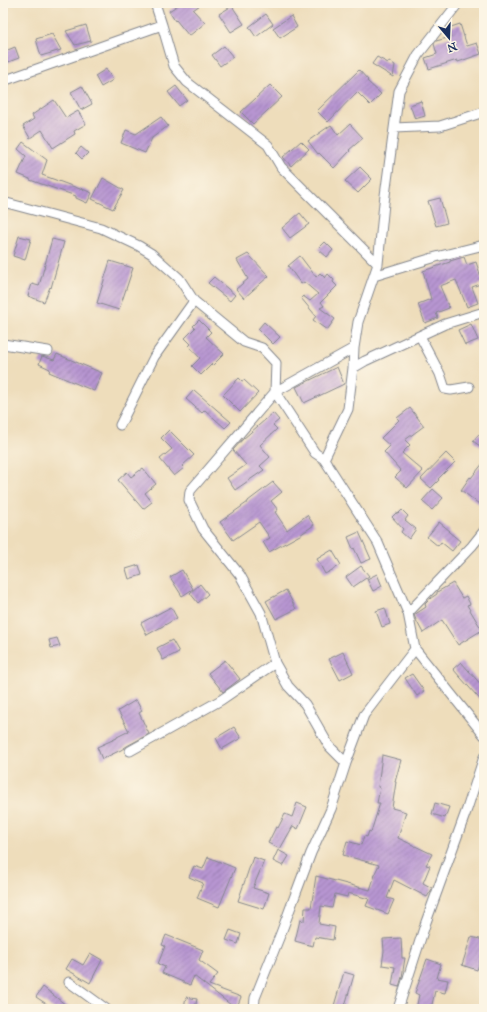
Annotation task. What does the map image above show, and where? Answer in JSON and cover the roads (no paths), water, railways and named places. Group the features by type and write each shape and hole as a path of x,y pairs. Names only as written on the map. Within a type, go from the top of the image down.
{"street":[{"path":"155,3 174,66 187,82 268,145 281,167 378,264"},
{"path":"324,459 348,409 358,322 378,264 399,91 418,56 456,6 455,3"},
{"path":"3,81 162,25"},
{"path":"394,128 440,126 484,112"},
{"path":"3,202 101,228 139,246 152,254 179,278 194,301 244,342 262,348 276,363 275,392 315,453 324,459 378,543 408,613 415,649 483,730"},
{"path":"374,276 436,257 484,245"},
{"path":"120,425 154,357 194,301"},
{"path":"353,368 445,324 484,312"},
{"path":"420,336 440,374 445,389 451,390 469,387"},
{"path":"3,344 48,351"},
{"path":"346,763 329,746 305,704 288,686 275,663 261,613 240,575 203,529 190,500 190,491 275,392 354,348"},
{"path":"408,613 472,546 484,531"},
{"path":"254,1009 255,998 281,933 310,853 331,808 364,715 415,649"},
{"path":"130,751 221,700 275,663"},
{"path":"398,1009 426,922 467,809 484,757"},
{"path":"69,982 106,1009"}]}
